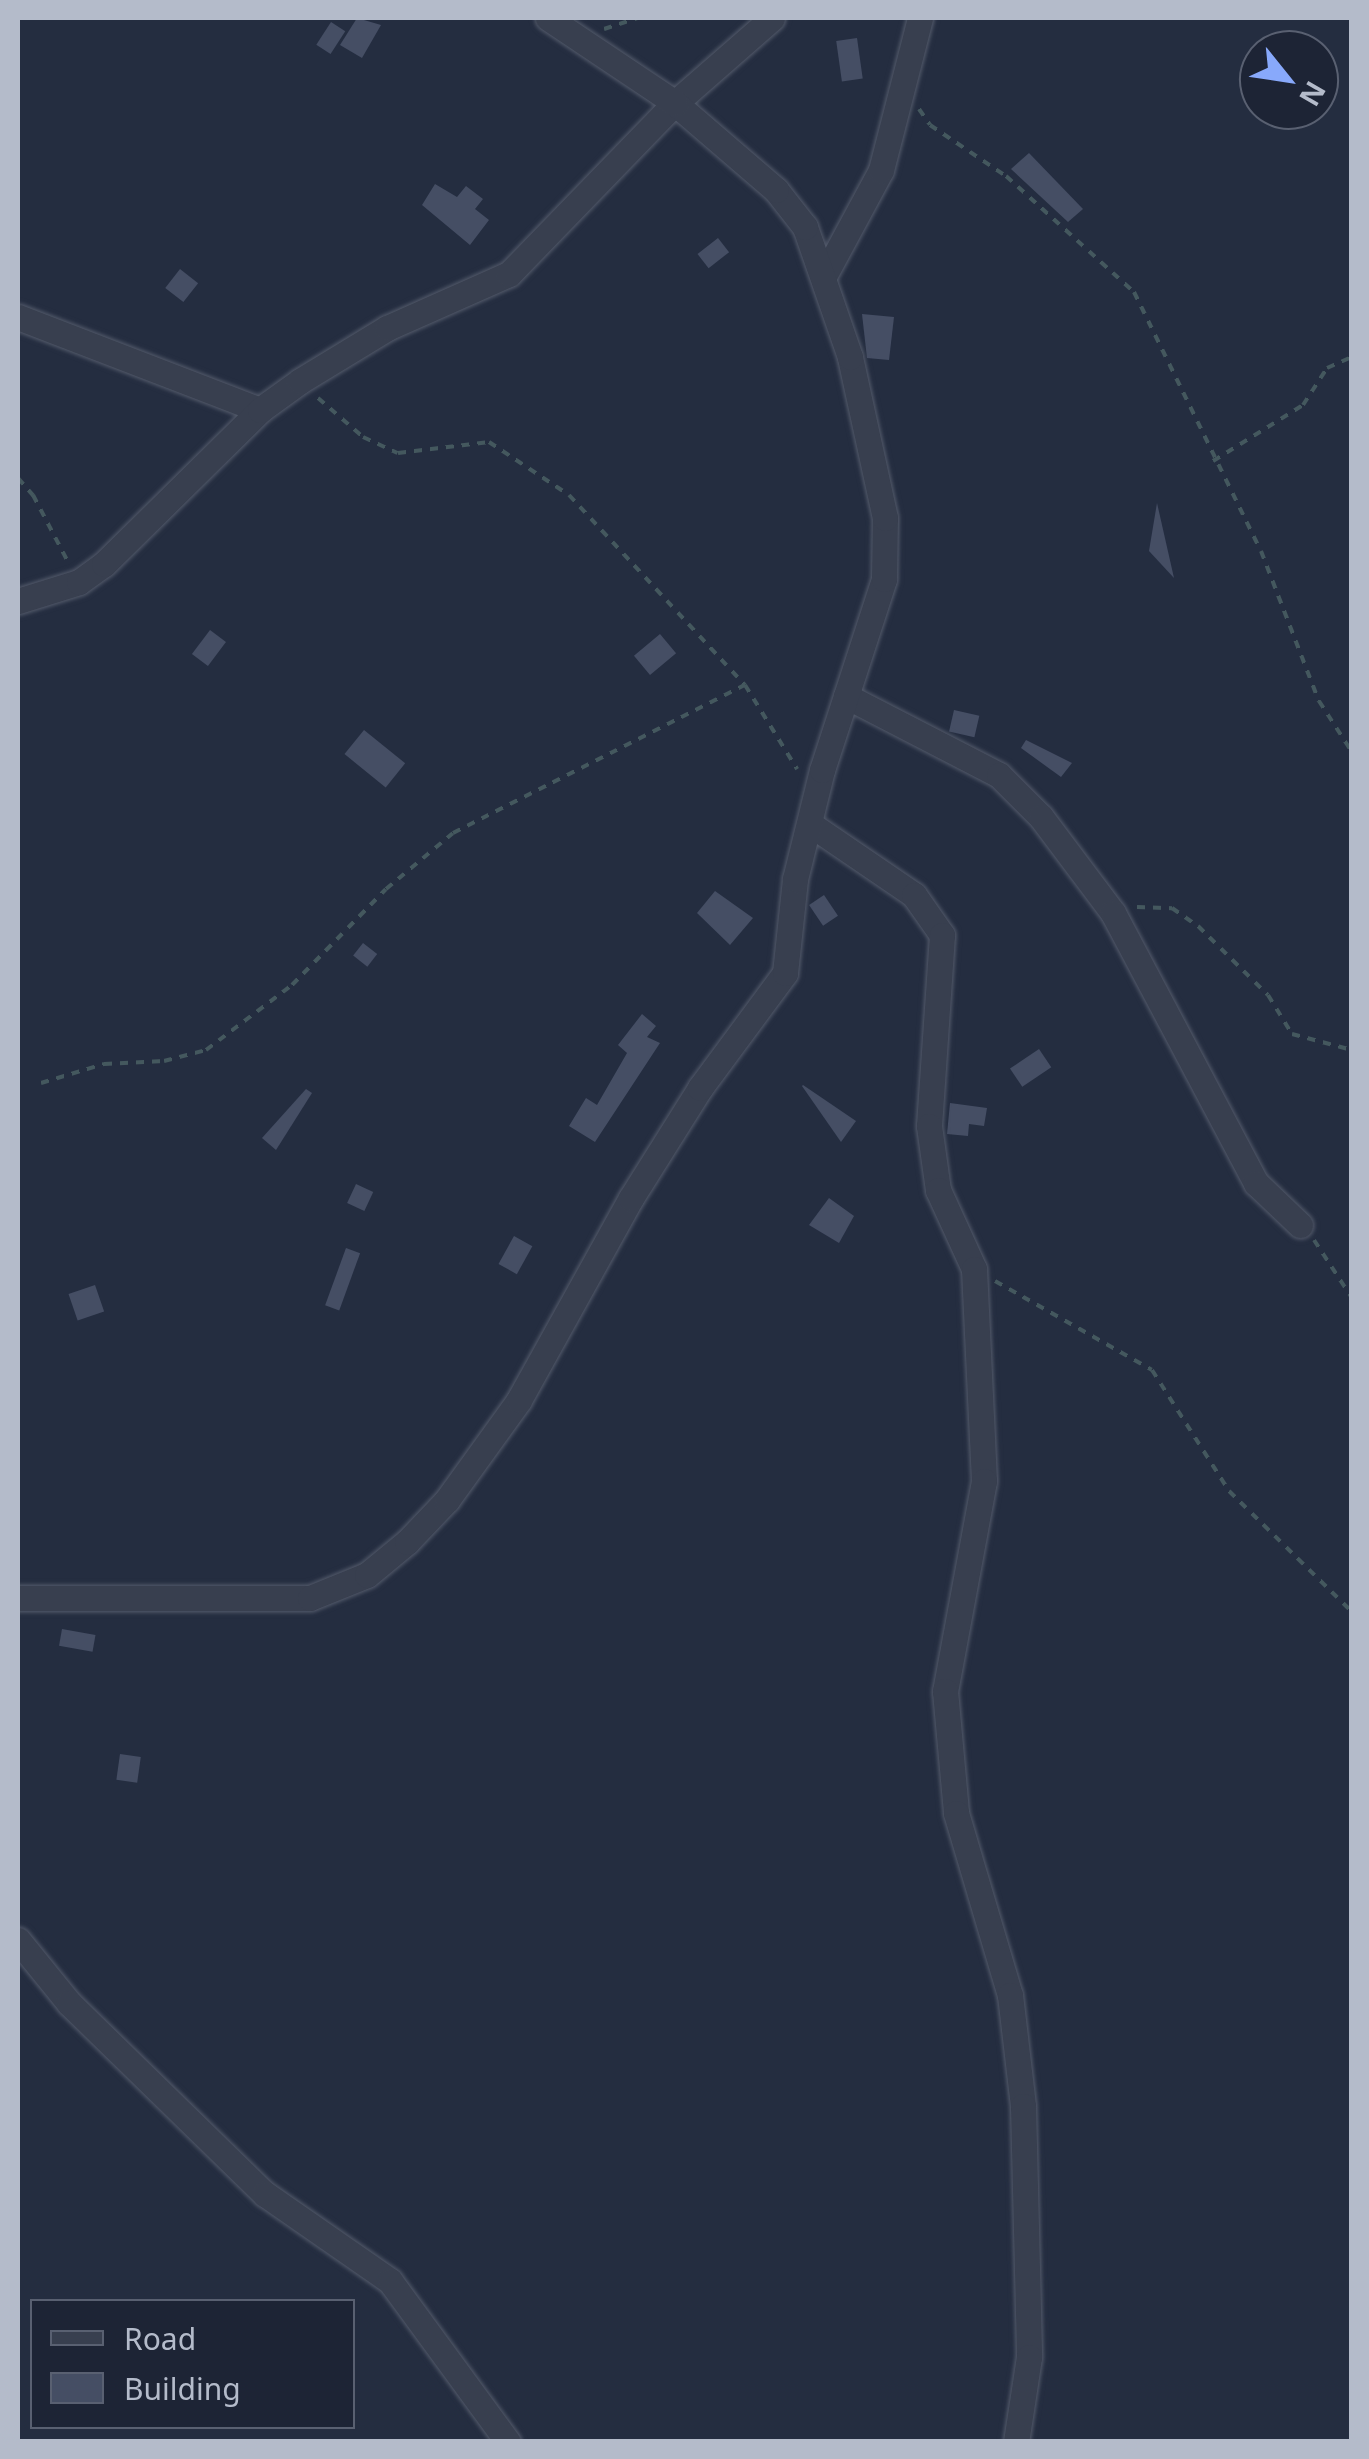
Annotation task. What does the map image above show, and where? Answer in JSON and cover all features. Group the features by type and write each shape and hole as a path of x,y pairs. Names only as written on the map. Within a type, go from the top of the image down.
{"street":[{"path":"18,1598 310,1598 366,1575 408,1542 447,1500 519,1400 631,1198 700,1088 780,983 792,950 793,894 810,824 846,696 882,590 884,518 850,357 805,227 776,190 675,102 548,18"},
{"path":"18,601 78,582 151,522 260,410 300,381 387,328 509,274 675,102 772,18"},
{"path":"824,276 881,170 910,74 920,18"},
{"path":"18,317 260,410"},
{"path":"846,696 999,775 1040,816 1113,913 1244,1164 1300,1225"},
{"path":"810,824 914,895 942,935 929,1098 933,1172 950,1226 974,1269 984,1482 945,1692 956,1813 1010,1995 1023,2106 1029,2357 1016,2442"},
{"path":"18,1940 68,2003 265,2194 390,2281 508,2442"}],"path":[{"path":"579,38 637,18"},
{"path":"910,74 916,104 930,125 1006,176 1134,292 1213,461 1261,551 1318,701 1352,752"},
{"path":"1213,461 1304,405 1326,368 1352,357"},
{"path":"300,381 363,437 398,453 489,442 541,474 682,613 745,685 790,748 802,783"},
{"path":"18,478 34,494 78,582"},
{"path":"42,1083 104,1064 164,1062 206,1050 292,985 386,889 453,834 745,685"},
{"path":"1113,913 1154,904 1177,911 1268,995 1292,1034 1352,1050"},
{"path":"1300,1225 1352,1298"},
{"path":"974,1269 1152,1370 1229,1490 1352,1612"},
{"path":"18,1857 18,1894"}],"building":[{"path":"357,18 381,25 362,58 340,45"},
{"path":"331,22 345,31 331,54 316,45"},
{"path":"857,38 863,79 842,82 836,41"},
{"path":"1029,153 1083,209 1068,222 1011,169"},
{"path":"435,184 457,197 466,186 483,199 475,209 489,220 470,245 422,205"},
{"path":"718,238 729,252 709,268 698,254"},
{"path":"180,269 198,283 183,302 165,288"},
{"path":"862,314 894,317 889,360 867,358"},
{"path":"1157,503 1174,578 1149,551"},
{"path":"210,630 226,642 208,666 192,654"},
{"path":"660,634 676,653 650,675 634,656"},
{"path":"954,710 979,716 974,737 949,731"},
{"path":"364,730 405,763 386,787 344,754"},
{"path":"1026,740 1072,763 1061,777 1021,748"},
{"path":"715,891 753,918 730,945 697,913"},
{"path":"824,895 838,916 823,926 809,905"},
{"path":"363,943 377,954 367,967 353,956"},
{"path":"642,1014 656,1026 647,1037 660,1043 595,1142 569,1126 586,1098 597,1105 627,1053 618,1045"},
{"path":"1039,1049 1051,1067 1022,1087 1010,1069"},
{"path":"802,1086 856,1121 841,1142"},
{"path":"306,1089 312,1093 276,1150 262,1138"},
{"path":"950,1103 987,1108 984,1126 969,1124 968,1136 947,1134"},
{"path":"356,1184 373,1192 364,1211 347,1203"},
{"path":"829,1198 854,1216 839,1243 809,1225"},
{"path":"514,1236 532,1246 517,1274 498,1264"},
{"path":"346,1248 360,1253 339,1310 325,1305"},
{"path":"95,1285 104,1311 78,1321 69,1294"},
{"path":"62,1629 95,1635 93,1652 59,1646"},
{"path":"120,1754 141,1757 137,1783 116,1780"}]}
